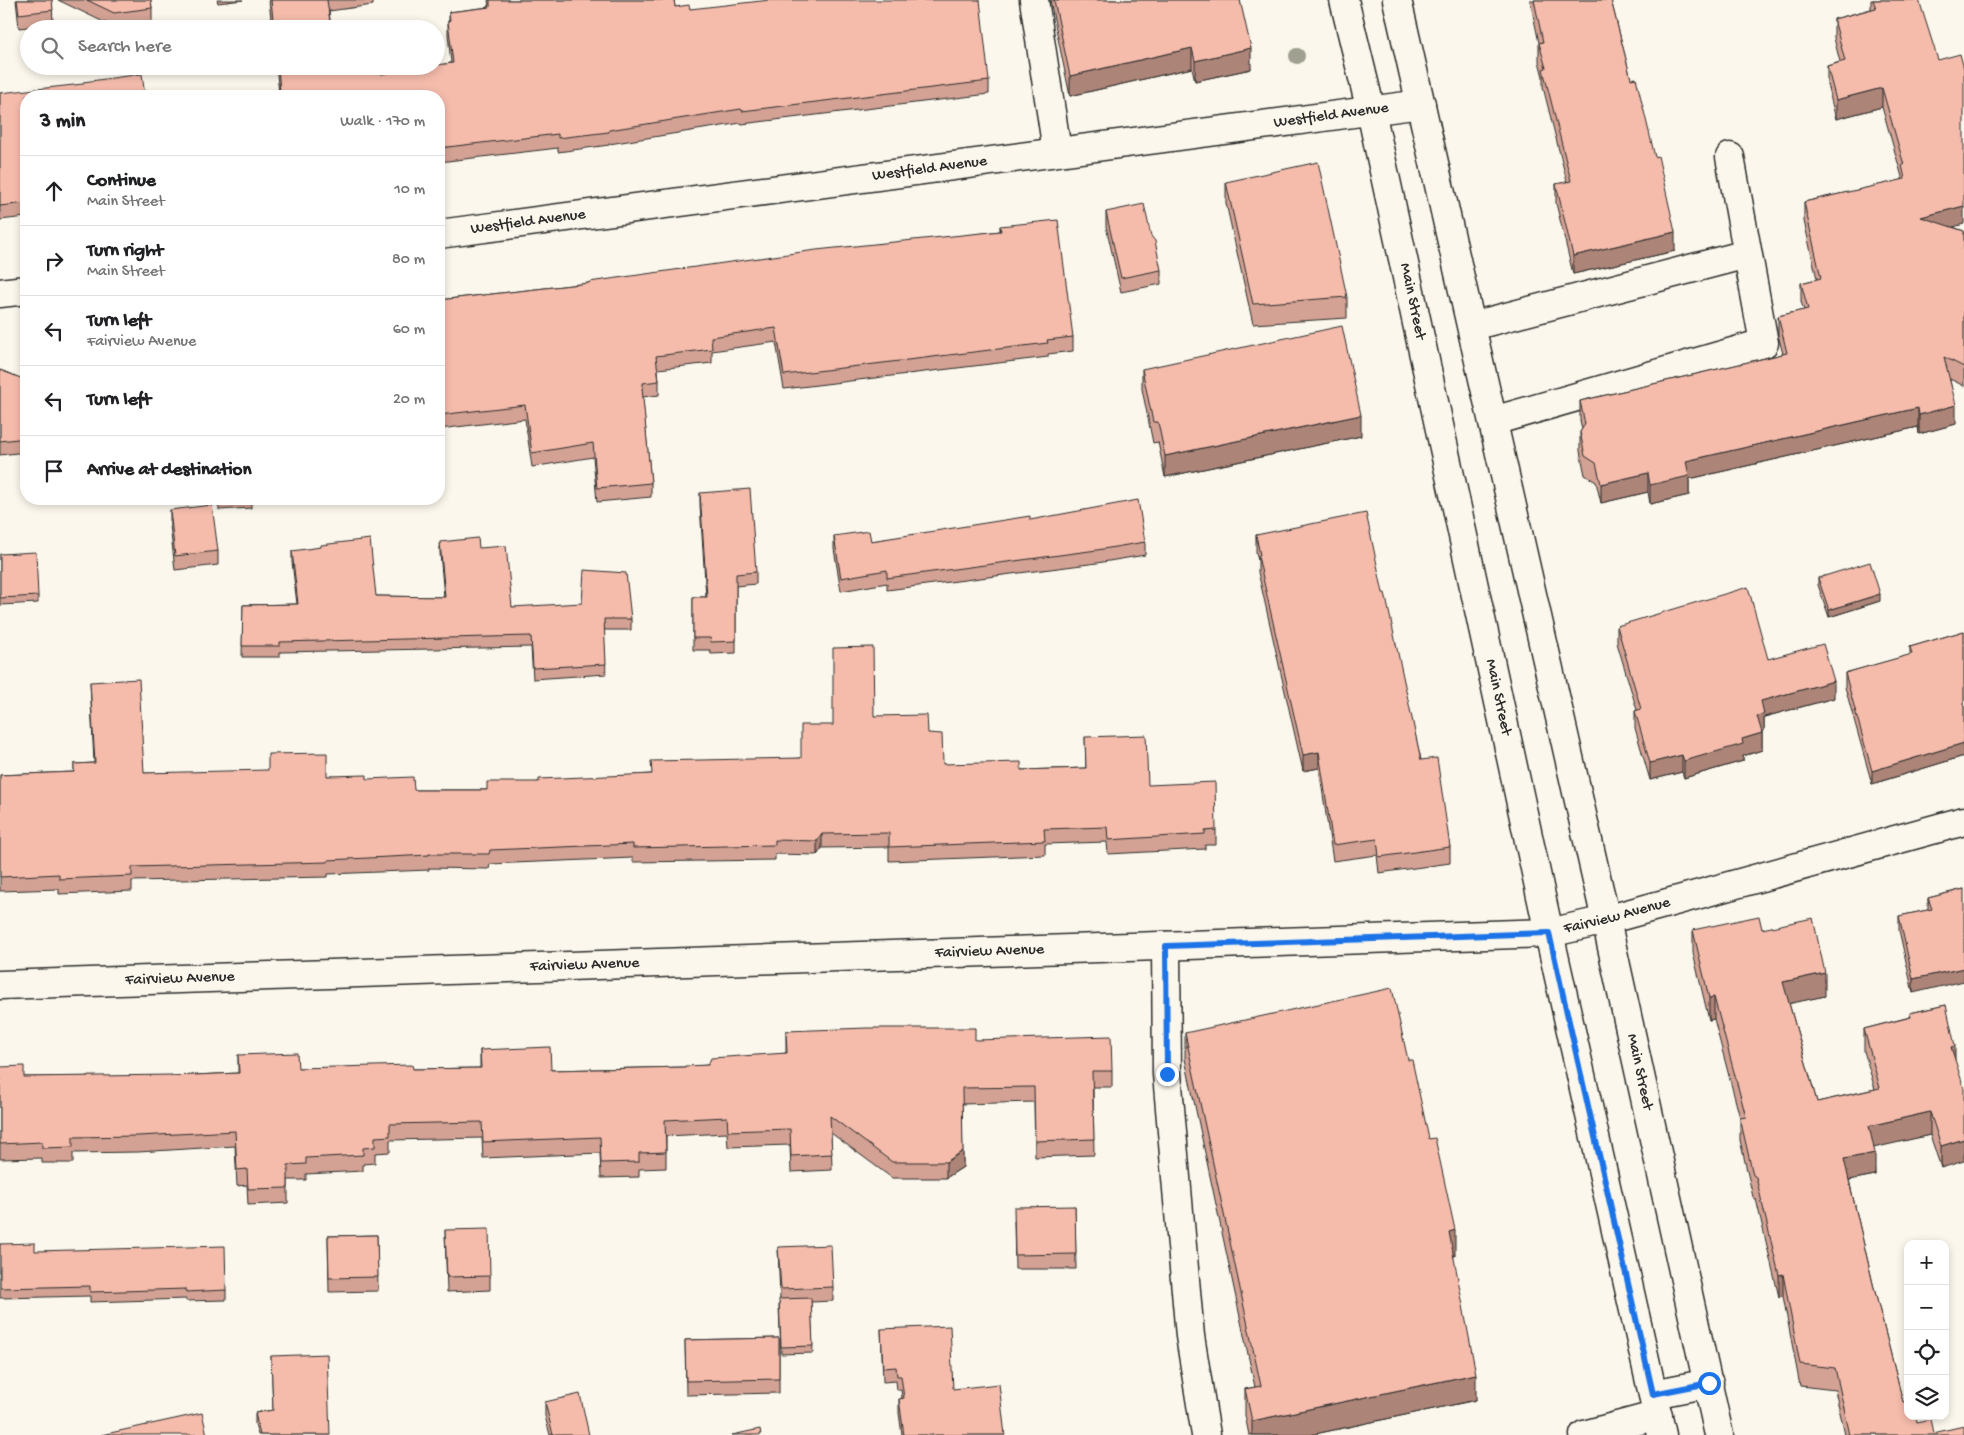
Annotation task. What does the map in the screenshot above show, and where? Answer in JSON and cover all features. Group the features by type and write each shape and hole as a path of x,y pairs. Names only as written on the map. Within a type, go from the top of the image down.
{"street":[{"path":"1034,0 1057,151"},
{"name":"Main Street","path":"1344,0 1371,111 1549,933 1658,1415"},
{"name":"Main Street","path":"1397,0 1606,920 1719,1435"},
{"name":"Westfield Avenue","path":"445,233 1420,104"},
{"path":"1493,421 1764,343 1730,157"},
{"path":"1472,326 1747,254"},
{"path":"0,294 20,291"},
{"name":"Fairview Avenue","path":"0,985 1549,933 1606,920 1964,821"},
{"path":"1166,946 1167,1074 1180,1235 1190,1336 1206,1435"},
{"path":"1584,1435 1658,1415 1709,1383"}],"building":[{"path":"17,0 52,0 53,10 19,14"},
{"path":"87,0 151,0 152,8 114,13"},
{"path":"271,0 327,0 330,20 273,20"},
{"path":"490,0 674,0 675,7 689,5 690,9 770,0 980,0 989,81 742,111 741,109 609,130 609,132 558,138 558,134 445,147 445,90 280,90 279,75 445,75 445,64 453,63 448,21 450,20 449,12 490,7"},
{"path":"1054,0 1240,0 1251,48 1195,61 1192,48 1070,76"},
{"path":"1534,0 1611,0 1631,79 1636,78 1655,157 1658,156 1675,232 1573,256 1556,184 1571,181 1543,69 1546,68 1539,43 1543,42"},
{"path":"1873,0 1919,0 1938,60 1960,54 1964,69 1964,206 1921,217 1964,231 1964,367 1944,357 1956,405 1919,415 1918,408 1686,461 1689,476 1650,485 1648,473 1601,484 1596,463 1585,456 1580,432 1585,424 1580,401 1787,353 1778,316 1808,309 1801,283 1821,278 1804,202 1905,179 1902,165 1904,165 1882,88 1836,100 1827,66 1845,61 1834,19 1876,8"},
{"path":"142,75 144,90 28,90 83,84 83,82"},
{"path":"20,91 20,204 0,206 0,93"},
{"path":"1318,162 1347,297 1253,304 1226,182"},
{"path":"1144,204 1161,270 1121,278 1106,212"},
{"path":"1058,220 1073,337 1047,340 1048,343 784,375 776,328 711,337 712,349 656,356 659,381 643,383 642,388 651,483 597,488 593,443 532,453 525,405 445,414 445,299 589,283 816,250 1001,231 1000,226"},
{"path":"1342,326 1361,415 1165,456 1158,422 1153,422 1142,369"},
{"path":"0,370 20,378 20,439 0,441"},
{"path":"750,489 756,572 736,574 736,641 711,642 710,638 693,638 693,597 707,597 700,493"},
{"path":"1138,500 1145,542 887,578 887,570 841,578 834,536 869,531 871,541 1030,516 1030,520"},
{"path":"212,505 218,551 175,556 170,510"},
{"path":"1366,513 1421,760 1437,758 1450,847 1379,857 1377,839 1333,845 1319,752 1303,755 1258,556 1260,555 1256,535"},
{"path":"478,538 479,548 506,546 512,607 582,603 584,570 626,573 631,619 604,619 606,664 533,668 531,636 280,642 280,646 242,646 243,605 298,604 292,551 321,547 321,545 370,539 376,596 445,597 440,542"},
{"path":"36,552 38,596 0,598 0,554"},
{"path":"1870,562 1880,594 1829,610 1818,578"},
{"path":"1748,587 1768,659 1823,644 1834,681 1761,701 1764,714 1757,716 1762,733 1742,739 1743,744 1684,761 1682,755 1650,763 1635,711 1641,709 1617,626"},
{"path":"1964,631 1964,743 1872,771 1845,673 1912,654 1910,647"},
{"path":"873,647 874,716 927,715 928,733 942,734 943,764 1021,762 1021,770 1086,768 1085,737 1146,735 1148,785 1215,782 1216,830 1205,831 1205,834 1108,840 1107,827 1044,829 1045,841 889,847 889,833 822,834 817,841 775,840 775,845 633,848 633,844 490,850 489,854 429,854 328,860 328,862 132,867 132,876 59,879 59,874 0,877 0,775 74,772 74,764 95,763 90,682 139,679 144,773 268,770 268,754 327,753 327,776 367,775 367,779 413,777 414,790 487,790 487,782 539,782 539,779 652,774 651,761 801,758 801,725 833,725 833,648"},
{"path":"1964,889 1964,968 1913,979 1899,916 1932,909 1928,898"},
{"path":"1759,916 1762,929 1813,918 1825,973 1783,982 1817,1102 1880,1088 1864,1029 1911,1017 1910,1013 1946,1005 1955,1046 1951,1047 1964,1088 1964,1139 1941,1146 1930,1112 1869,1126 1875,1153 1844,1159 1874,1288 1904,1402 1904,1420 1917,1420 1917,1422 1930,1420 1933,1433 1964,1426 1964,1435 1850,1435 1835,1368 1800,1364 1783,1274 1779,1275 1740,1118 1746,1117 1714,997 1709,998 1693,930"},
{"path":"1392,988 1408,1060 1412,1060 1429,1139 1435,1138 1455,1230 1449,1232 1476,1374 1252,1421 1245,1389 1261,1386 1185,1033"},
{"path":"867,1028 975,1028 975,1040 1111,1036 1112,1071 1092,1071 1094,1139 1035,1141 1034,1087 962,1088 963,1151 946,1162 892,1162 830,1116 832,1154 791,1156 790,1129 728,1131 727,1117 665,1120 666,1152 639,1153 639,1162 601,1163 600,1137 483,1142 482,1122 390,1124 390,1136 375,1137 375,1147 363,1148 363,1155 306,1158 306,1164 288,1165 288,1188 248,1189 247,1169 237,1170 235,1131 73,1137 73,1147 42,1148 42,1142 0,1144 0,1067 24,1066 24,1077 172,1076 239,1073 238,1055 297,1053 298,1068 412,1065 413,1069 481,1068 480,1050 550,1047 551,1070 685,1067 708,1065 711,1058 787,1053 786,1031"},
{"path":"1075,1206 1076,1254 1015,1255 1014,1207"},
{"path":"489,1229 490,1276 447,1277 445,1230"},
{"path":"377,1235 378,1277 329,1278 328,1236"},
{"path":"35,1243 35,1251 225,1246 226,1290 186,1292 186,1289 90,1292 90,1286 0,1288 0,1244"},
{"path":"831,1245 833,1287 781,1289 778,1247"},
{"path":"811,1298 813,1346 781,1347 779,1299"},
{"path":"950,1326 953,1389 999,1384 1005,1435 904,1435 899,1399 904,1398 901,1376 897,1376 896,1367 883,1368 881,1329"},
{"path":"779,1338 779,1379 686,1381 685,1340"},
{"path":"327,1354 330,1435 260,1435 255,1413 273,1410 271,1356"},
{"path":"580,1394 589,1435 553,1435 545,1402"},
{"path":"202,1413 207,1435 101,1435"},
{"path":"760,1429 761,1435 732,1435"}],"route":[{"path":"1167,1074 1166,946 1549,933 1653,1394 1709,1383"}]}
